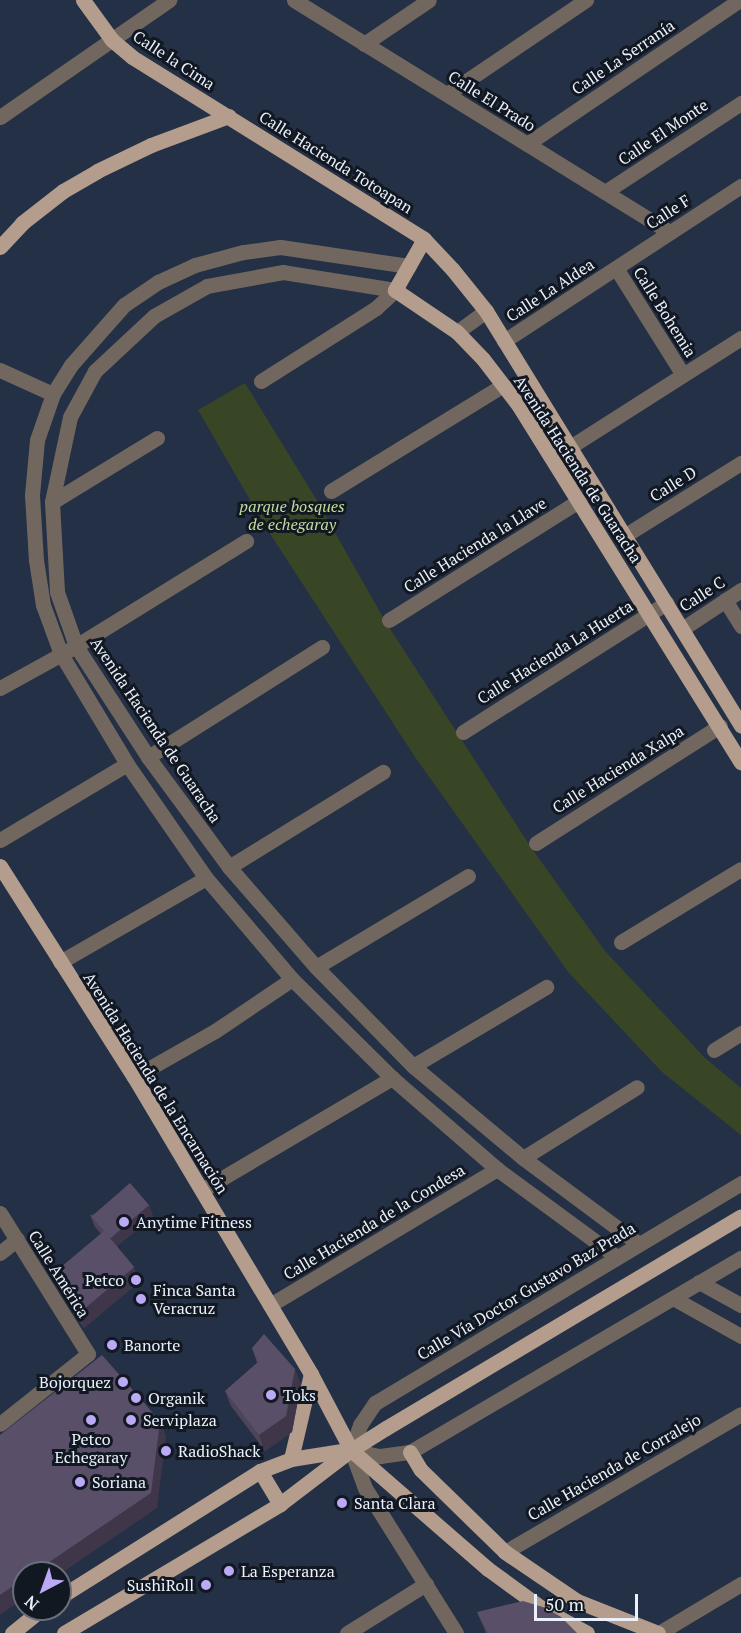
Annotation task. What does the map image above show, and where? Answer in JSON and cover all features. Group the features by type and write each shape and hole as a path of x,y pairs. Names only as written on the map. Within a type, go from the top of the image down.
{"main road":[{"name":"Calle la Cima","path":"82,0 112,40 132,57 228,116"},
{"name":"Calle Hacienda Totoapan","path":"228,116 424,239"},
{"path":"0,247 22,224 55,198 97,171 151,145 228,116"},
{"path":"395,290 424,239"},
{"name":"Avenida Hacienda de Guaracha","path":"424,239 486,311 741,726"},
{"name":"Avenida Hacienda de Guaracha","path":"395,290 457,332 519,406 741,762"},
{"name":"Avenida Hacienda de la Encarnación","path":"0,866 134,1077 311,1374 351,1450"},
{"path":"64,1633 280,1504 351,1450 741,1216"},
{"path":"291,1459 311,1374"},
{"path":"72,1589 260,1471 291,1459 351,1450 488,1569 566,1623 587,1633"},
{"path":"410,1452 421,1470 505,1552 577,1601 658,1633"},
{"path":"260,1471 280,1504"},
{"path":"566,1623 577,1601"},
{"path":"12,1633 27,1621"}],"street":[{"path":"0,117 169,0"},
{"name":"Calle El Prado","path":"294,0 670,232"},
{"path":"364,44 429,0"},
{"path":"447,94 586,0"},
{"name":"Calle La Serranía","path":"527,144 740,0"},
{"name":"Calle El Monte","path":"606,192 741,102"},
{"name":"Calle F","path":"616,268 741,186"},
{"path":"409,266 280,246 243,252 195,265 158,282 124,305 71,365 54,393 37,440 32,495 36,560 43,604 61,654 127,764 206,878 292,979 392,1077 466,1143 497,1169 617,1257"},
{"name":"Calle La Aldea","path":"504,341 616,268"},
{"name":"Calle Bohemia","path":"616,268 683,375"},
{"name":"Avenida Hacienda de Guaracha","path":"395,290 283,272 207,286 154,316 95,371 70,417 52,502 57,592 76,646 148,757 229,867 297,946 413,1066 523,1158 639,1244"},
{"path":"261,381 376,308 395,290"},
{"path":"457,332 486,311"},
{"path":"570,447 741,338"},
{"path":"0,370 54,393"},
{"path":"331,491 503,385"},
{"path":"519,406 537,395"},
{"path":"52,502 157,438"},
{"name":"Calle D","path":"624,536 741,463"},
{"name":"Calle Hacienda la Llave","path":"389,620 579,501"},
{"path":"0,688 76,646 246,541"},
{"name":"Calle C","path":"682,629 741,590"},
{"path":"725,600 741,626"},
{"name":"Calle Hacienda La Huerta","path":"463,732 666,603"},
{"path":"148,757 322,647"},
{"name":"Calle Hacienda Xalpa","path":"536,843 720,726"},
{"path":"0,840 127,764"},
{"path":"229,867 383,772"},
{"path":"621,942 741,868"},
{"path":"316,967 468,876"},
{"path":"60,962 206,878"},
{"path":"227,903 238,905 246,900 249,890"},
{"path":"276,958 277,950 285,945 297,946"},
{"path":"134,1077 215,1030 292,979"},
{"path":"413,1066 546,987"},
{"path":"714,1050 741,1033"},
{"path":"201,1190 392,1077"},
{"path":"523,1158 637,1087"},
{"path":"466,1143 482,1124"},
{"name":"Calle Hacienda de la Condesa","path":"270,1305 497,1169"},
{"name":"Calle Vía Doctor Gustavo Baz Prada","path":"351,1450 360,1425 375,1403 741,1183"},
{"name":"Calle América","path":"0,1213 88,1354 0,1424"},
{"path":"0,1253 17,1239"},
{"path":"351,1450 380,1456 410,1452 741,1258"},
{"path":"699,1282 741,1305"},
{"path":"673,1298 741,1336"},
{"name":"Calle Hacienda de Corralejo","path":"505,1552 741,1414"},
{"name":"Avenida Hacienda de la Encarnación","path":"351,1450 365,1488 456,1633"},
{"path":"347,1633 426,1584"},
{"path":"658,1633 741,1584"}],"green space":[{"name":"parque bosques de echegaray","path":"245,383 316,499 385,621 530,846 605,951 705,1058 741,1088 741,1135 662,1072 569,973 415,757 267,529 198,410"}],"building":[{"path":"130,1183 149,1205 111,1238 92,1216"},
{"path":"104,1231 134,1267 83,1310 53,1274"},
{"name":"Toks","path":"264,1334 295,1369 286,1416 259,1435 225,1391 258,1362 252,1348"},
{"name":"Soriana","path":"102,1355 160,1421 151,1493 51,1561 12,1561 12,1587 0,1595 0,1435"},
{"path":"523,1601 546,1608 561,1617 577,1633 488,1633 477,1612"}],"place":[{"name":"Anytime Fitness","path":"124,1222"},
{"name":"Petco","path":"136,1280"},
{"name":"Finca Santa Veracruz","path":"141,1299"},
{"name":"Banorte","path":"112,1345"},
{"name":"Bojorquez","path":"123,1382"},
{"name":"Toks","path":"271,1395"},
{"name":"Organik","path":"136,1398"},
{"name":"Petco Echegaray","path":"91,1420"},
{"name":"Serviplaza","path":"131,1420"},
{"name":"RadioShack","path":"166,1451"},
{"name":"Soriana","path":"80,1482"},
{"name":"Santa Clara","path":"342,1503"},
{"name":"La Esperanza","path":"229,1571"},
{"name":"SushiRoll","path":"206,1585"}]}
